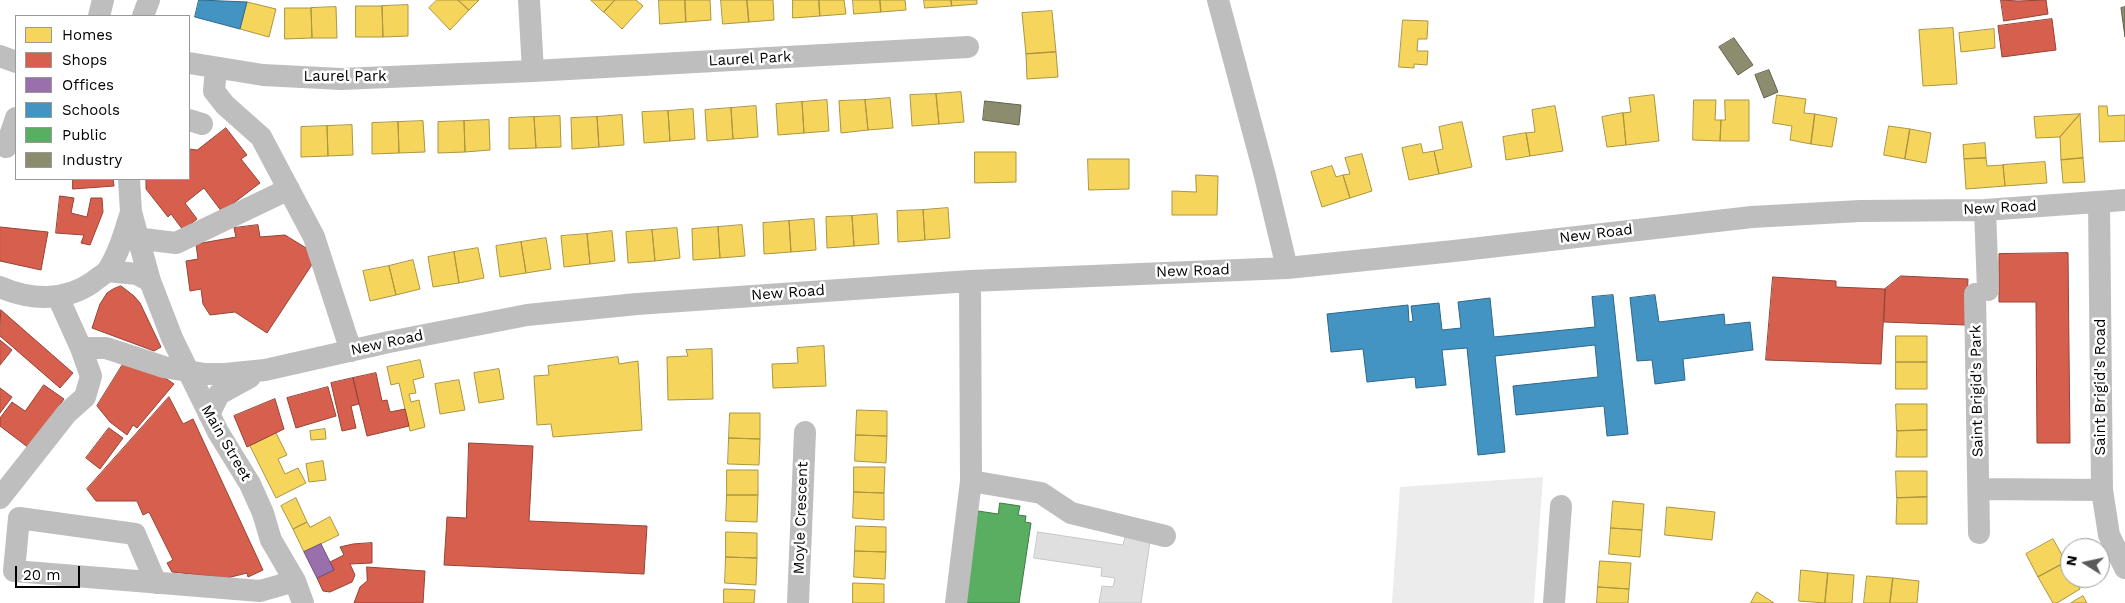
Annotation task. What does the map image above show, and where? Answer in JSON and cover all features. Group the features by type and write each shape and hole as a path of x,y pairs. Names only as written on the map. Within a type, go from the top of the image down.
{"street":[{"path":"99,15 103,0"},
{"path":"143,15 149,0"},
{"path":"529,0 532,72"},
{"path":"1218,0 1265,176 1287,268"},
{"name":"Laurel Park","path":"190,63 263,75 341,79 532,72 968,47"},
{"path":"0,56 15,62"},
{"path":"216,68 214,91 225,105 261,137 314,237 351,351"},
{"path":"6,147 15,121"},
{"path":"0,287 31,296 73,294 107,271 131,238 129,180"},
{"path":"131,238 176,243 289,189"},
{"name":"New Road","path":"81,348 106,348 164,367 190,378 264,370 527,315 647,303 970,281 1287,268 1752,217 1860,211 1985,210 2125,200"},
{"name":"Saint Brigid's Road","path":"2099,202 2102,490 2109,535 2125,568"},
{"name":"Saint Brigid's Park","path":"1979,533 1985,210"},
{"name":"Main Street","path":"131,238 190,378 250,484 263,513 271,540 295,581 303,603"},
{"path":"107,271 137,274 150,281"},
{"path":"956,603 971,481 970,281"},
{"path":"0,498 67,413 86,397 91,376 58,296"},
{"name":"New Road","path":"209,414 219,394 264,370"},
{"name":"Moyle Crescent","path":"798,603 805,432"},
{"path":"971,481 1041,493 1071,513 1165,536"},
{"path":"1979,489 2102,490"},
{"path":"1554,603 1561,506"},
{"path":"156,583 135,534 19,518 14,571 156,583 260,591 295,581"}],"shaded area":[{"path":"1543,477 1534,603 1392,603 1400,487"}],"building: Homes":[{"path":"437,0 458,0 469,10 450,30 429,8"},
{"path":"458,0 479,0 469,10"},
{"path":"591,0 615,0 604,12"},
{"path":"615,0 636,0 643,6 622,29 604,12"},
{"path":"659,0 685,0 686,22 660,24"},
{"path":"685,0 710,0 711,20 686,22"},
{"path":"721,0 747,0 749,22 723,24"},
{"path":"747,0 773,0 774,20 749,22"},
{"path":"793,0 819,0 820,16 793,18"},
{"path":"819,0 844,0 846,14 820,16"},
{"path":"853,0 880,0 881,12 854,14"},
{"path":"880,0 905,0 906,10 881,12"},
{"path":"924,0 951,0 952,6 925,8"},
{"path":"951,0 977,0 977,4 952,6"},
{"path":"247,2 276,9 269,37 240,29"},
{"path":"408,5 408,36 383,37 382,6"},
{"path":"356,6 382,6 383,37 356,37"},
{"path":"336,7 337,38 312,38 311,8"},
{"path":"285,8 311,8 312,38 285,39"},
{"path":"1052,11 1056,52 1026,54 1022,13"},
{"path":"1403,20 1428,21 1427,39 1418,39 1417,51 1428,51 1427,65 1414,64 1414,68 1399,67"},
{"path":"1953,28 1957,84 1923,86 1919,30"},
{"path":"1994,29 1995,48 1961,52 1959,33"},
{"path":"1056,52 1058,77 1027,79 1026,54"},
{"path":"961,92 964,122 939,124 936,94"},
{"path":"936,94 939,124 912,126 910,95"},
{"path":"1654,95 1659,141 1626,145 1623,113 1631,112 1629,98"},
{"path":"1777,95 1806,99 1804,113 1815,114 1811,144 1790,140 1792,126 1773,123"},
{"path":"890,98 893,128 868,130 865,100"},
{"path":"827,100 829,131 804,133 802,102"},
{"path":"865,100 868,130 841,133 839,101"},
{"path":"1694,100 1716,100 1715,120 1721,120 1720,141 1693,140"},
{"path":"1725,100 1749,100 1749,141 1720,141 1721,120 1725,120"},
{"path":"802,102 804,133 778,135 776,104"},
{"path":"756,106 758,137 733,139 731,108"},
{"path":"1555,106 1563,151 1530,156 1526,133 1535,132 1532,110"},
{"path":"2099,106 2107,106 2108,116 2125,115 2125,141 2100,142"},
{"path":"731,108 733,139 707,141 705,110"},
{"path":"693,109 695,139 670,141 668,111"},
{"path":"668,111 670,141 644,143 642,112"},
{"path":"1623,113 1626,145 1607,147 1602,117"},
{"path":"1815,114 1837,118 1832,147 1811,144"},
{"path":"2080,114 2083,158 2061,160 2060,137"},
{"path":"2080,114 2060,137 2036,138 2034,117"},
{"path":"622,115 624,145 599,147 597,117"},
{"path":"560,116 561,147 536,148 534,117"},
{"path":"534,117 536,148 509,149 509,118"},
{"path":"597,117 599,147 572,149 571,118"},
{"path":"489,120 490,150 465,152 464,121"},
{"path":"423,121 425,152 399,153 398,122"},
{"path":"464,121 465,152 438,153 438,122"},
{"path":"398,122 399,153 372,154 372,123"},
{"path":"1462,122 1472,167 1439,174 1434,151 1443,149 1439,127"},
{"path":"352,125 353,155 328,156 327,126"},
{"path":"327,126 328,156 301,157 301,127"},
{"path":"1889,126 1910,129 1905,159 1884,155"},
{"path":"1910,129 1931,133 1926,163 1905,159"},
{"path":"1526,133 1530,156 1506,160 1503,137"},
{"path":"1985,143 1986,158 1964,159 1963,145"},
{"path":"1421,144 1423,153 1434,151 1439,174 1409,180 1402,148"},
{"path":"975,152 1016,152 1016,182 975,183"},
{"path":"1362,154 1372,191 1350,198 1343,175 1350,174 1345,158"},
{"path":"1986,158 1987,166 2003,165 2005,186 1966,189 1964,159"},
{"path":"2083,158 2085,182 2063,183 2061,160"},
{"path":"1088,159 1129,159 1129,189 1089,190"},
{"path":"2045,162 2047,183 2005,186 2003,165"},
{"path":"1332,166 1336,177 1343,175 1350,198 1322,207 1311,172"},
{"path":"1196,175 1218,176 1217,215 1172,215 1172,191 1196,192"},
{"path":"948,208 950,238 925,240 923,210"},
{"path":"923,210 925,240 898,242 897,211"},
{"path":"877,214 879,244 854,246 852,216"},
{"path":"852,216 854,246 827,248 826,217"},
{"path":"814,219 816,250 791,252 789,221"},
{"path":"789,221 791,252 764,254 763,223"},
{"path":"742,225 745,256 720,258 718,227"},
{"path":"718,227 720,258 693,260 692,229"},
{"path":"677,228 680,258 655,261 652,230"},
{"path":"652,230 655,261 628,263 626,232"},
{"path":"612,231 615,261 590,264 587,234"},
{"path":"587,234 590,264 564,267 561,236"},
{"path":"546,238 551,269 526,273 521,242"},
{"path":"521,242 526,273 500,277 496,246"},
{"path":"478,248 484,278 459,283 454,252"},
{"path":"454,252 459,283 433,287 428,257"},
{"path":"413,260 420,289 396,295 389,266"},
{"path":"389,266 396,295 370,301 363,271"},
{"path":"1896,336 1927,336 1927,362 1896,362"},
{"path":"824,346 826,386 773,388 772,364 798,363 797,348"},
{"path":"712,349 713,399 668,400 667,357 688,356 686,350"},
{"path":"618,357 619,364 638,361 642,430 553,437 551,424 537,425 534,376 549,375 548,366"},
{"path":"420,360 424,377 413,380 416,393 409,394 411,402 419,400 425,427 410,431 399,383 391,385 387,367"},
{"path":"1896,362 1927,362 1927,389 1896,389"},
{"path":"499,369 504,399 479,403 474,373"},
{"path":"459,380 465,410 440,414 435,384"},
{"path":"1896,404 1927,404 1927,430 1897,431"},
{"path":"857,410 887,411 887,436 856,435"},
{"path":"730,413 760,413 760,439 729,438"},
{"path":"325,429 326,439 311,440 310,431"},
{"path":"1927,430 1927,457 1896,457 1897,431"},
{"path":"276,433 287,455 278,459 285,474 298,468 306,483 276,498 250,446"},
{"path":"856,435 887,436 886,463 855,461"},
{"path":"729,438 760,439 759,465 728,464"},
{"path":"323,461 326,480 309,482 306,464"},
{"path":"854,467 885,467 884,493 854,492"},
{"path":"727,470 758,470 758,495 727,495"},
{"path":"1896,471 1927,471 1927,497 1897,498"},
{"path":"854,492 884,493 884,520 853,518"},
{"path":"727,495 758,495 757,522 726,521"},
{"path":"1927,497 1927,524 1896,524 1897,498"},
{"path":"296,498 307,522 293,529 281,506"},
{"path":"1613,501 1644,504 1642,530 1611,528"},
{"path":"1667,507 1715,512 1712,540 1665,535"},
{"path":"330,517 339,535 304,552 293,529 307,522 310,527"},
{"path":"856,526 886,527 886,552 855,551"},
{"path":"1611,528 1642,530 1640,557 1609,554"},
{"path":"726,532 757,533 757,558 726,557"},
{"path":"2053,539 2060,551 2060,565 2038,577 2026,554"},
{"path":"855,551 886,552 885,579 854,577"},
{"path":"726,557 757,558 756,585 725,583"},
{"path":"1600,561 1631,563 1629,589 1598,587"},
{"path":"2060,565 2060,588 2080,589 2057,603 2053,603 2038,577"},
{"path":"1801,570 1828,573 1825,603 1799,601"},
{"path":"1828,573 1854,575 1852,603 1825,603"},
{"path":"1867,576 1893,578 1890,603 1864,603"},
{"path":"1893,578 1919,581 1917,603 1890,603"},
{"path":"853,583 884,584 884,603 853,603"},
{"path":"1598,587 1629,589 1628,603 1597,603"},
{"path":"724,589 755,590 754,603 724,603"},
{"path":"1757,592 1774,603 1751,603"},
{"path":"2083,596 2087,603 2071,603"}],"building: Shops":[{"path":"2001,0 2046,0 2048,14 2004,21"},
{"path":"2052,19 2056,50 2002,57 1998,26"},
{"path":"226,128 247,155 241,159 260,183 222,212 204,188 185,203 197,219 183,230 171,214 168,217 146,189 146,180 190,180 190,149 197,150"},
{"path":"73,180 113,180 114,186 73,189"},
{"path":"60,196 74,198 71,213 87,217 91,198 102,198 103,212 90,245 81,243 84,235 56,233"},
{"path":"258,225 260,237 285,235 311,251 313,263 267,333 235,312 210,315 203,304 201,289 190,291 186,261 198,259 196,244 236,237 234,228"},
{"path":"0,227 48,232 41,270 0,261"},
{"path":"2068,253 2070,443 2037,443 2036,302 1999,302 1999,254"},
{"path":"1901,276 1968,279 1966,325 1884,322 1885,289"},
{"path":"1773,277 1836,281 1836,287 1885,289 1881,364 1766,360"},
{"path":"121,286 140,303 161,347 154,351 92,328 100,304 107,293"},
{"path":"1,310 73,373 60,388 0,336"},
{"path":"0,340 12,350 0,365"},
{"path":"125,361 158,373 174,384 137,428 133,425 127,435 110,422 97,406"},
{"path":"376,373 382,401 387,400 390,412 405,409 409,426 367,436 353,378"},
{"path":"353,378 359,404 351,406 356,428 342,431 331,383"},
{"path":"44,385 64,399 29,448 0,426 0,418 12,402 25,411"},
{"path":"328,387 336,416 296,428 287,398"},
{"path":"0,388 12,397 0,413"},
{"path":"169,397 183,424 193,419 263,570 248,577 247,573 227,578 172,572 167,563 173,560 149,512 143,515 137,501 96,501 87,489"},
{"path":"275,399 284,429 247,447 234,416"},
{"path":"109,428 123,438 100,469 86,458"},
{"path":"469,443 533,446 529,521 647,526 644,574 444,565 447,517 466,518"},
{"path":"372,543 372,563 350,564 355,575 352,582 330,592 323,591 317,578 334,570 330,562 344,555 340,547"},
{"path":"367,567 425,571 423,603 354,603 360,587 367,581"}],"building: Offices":[{"path":"321,544 334,570 317,578 304,552"}],"building: Schools":[{"path":"199,0 247,2 240,29 195,17"},
{"path":"1613,295 1628,434 1607,436 1604,406 1516,415 1513,386 1598,377 1595,345 1495,356 1505,452 1478,455 1467,348 1442,350 1446,385 1416,388 1415,377 1367,382 1363,349 1331,352 1327,314 1408,305 1409,322 1413,321 1411,306 1439,303 1442,330 1461,328 1458,302 1490,298 1494,337 1595,327 1592,297"},
{"path":"1655,295 1659,322 1724,314 1725,325 1750,322 1753,350 1683,359 1685,380 1655,384 1652,360 1637,361 1630,298"}],"building: Public":[{"path":"1000,503 1020,506 1018,515 1026,516 1025,522 1031,523 1019,603 964,603 978,511 998,514"}],"building: Industry":[{"path":"2125,7 2125,37 2121,8"},
{"path":"1734,38 1753,65 1738,75 1719,47"},
{"path":"1769,70 1778,92 1764,98 1755,75"},
{"path":"985,101 1021,105 1019,125 983,120"}],"building: Other":[{"path":"1038,532 1123,545 1125,537 1150,541 1141,603 1099,603 1102,586 1113,587 1115,578 1101,576 1102,568 1034,558"}]}
